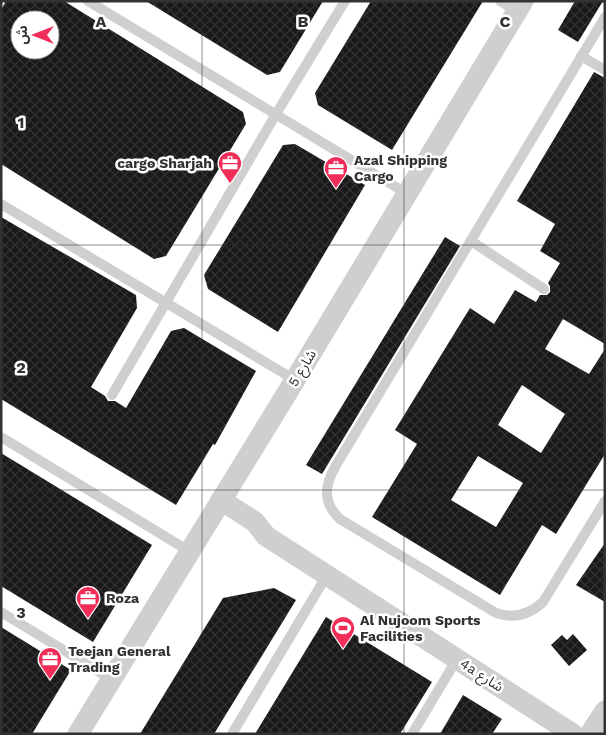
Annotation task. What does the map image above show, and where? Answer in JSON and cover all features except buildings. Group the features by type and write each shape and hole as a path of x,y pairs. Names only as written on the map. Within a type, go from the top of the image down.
{"street":[{"name":"شارع 5","path":"78,734 189,550 295,380 406,193 513,5"},
{"name":"4a شارع","path":"217,506 242,530 266,536 572,734"},
{"path":"590,734 605,711"}],"lane":[{"path":"88,1 406,193"},
{"path":"112,395 276,114 345,1"},
{"path":"605,17 326,486 328,505 340,519 496,614 512,616 529,613 543,602 605,500"},
{"path":"581,56 605,70"},
{"path":"1,204 295,380"},
{"path":"471,241 544,289"},
{"path":"1,437 189,550"},
{"path":"232,734 327,575"},
{"path":"1,612 111,679"},
{"path":"412,734 457,659"}],"place":[{"name":"cargo Sharjah","path":"230,184"},
{"name":"Azal Shipping Cargo","path":"336,189"},
{"name":"Roza","path":"88,619"},
{"name":"Al Nujoom Sports Facilities","path":"343,649"},
{"name":"Teejan General Trading","path":"50,680"}]}
